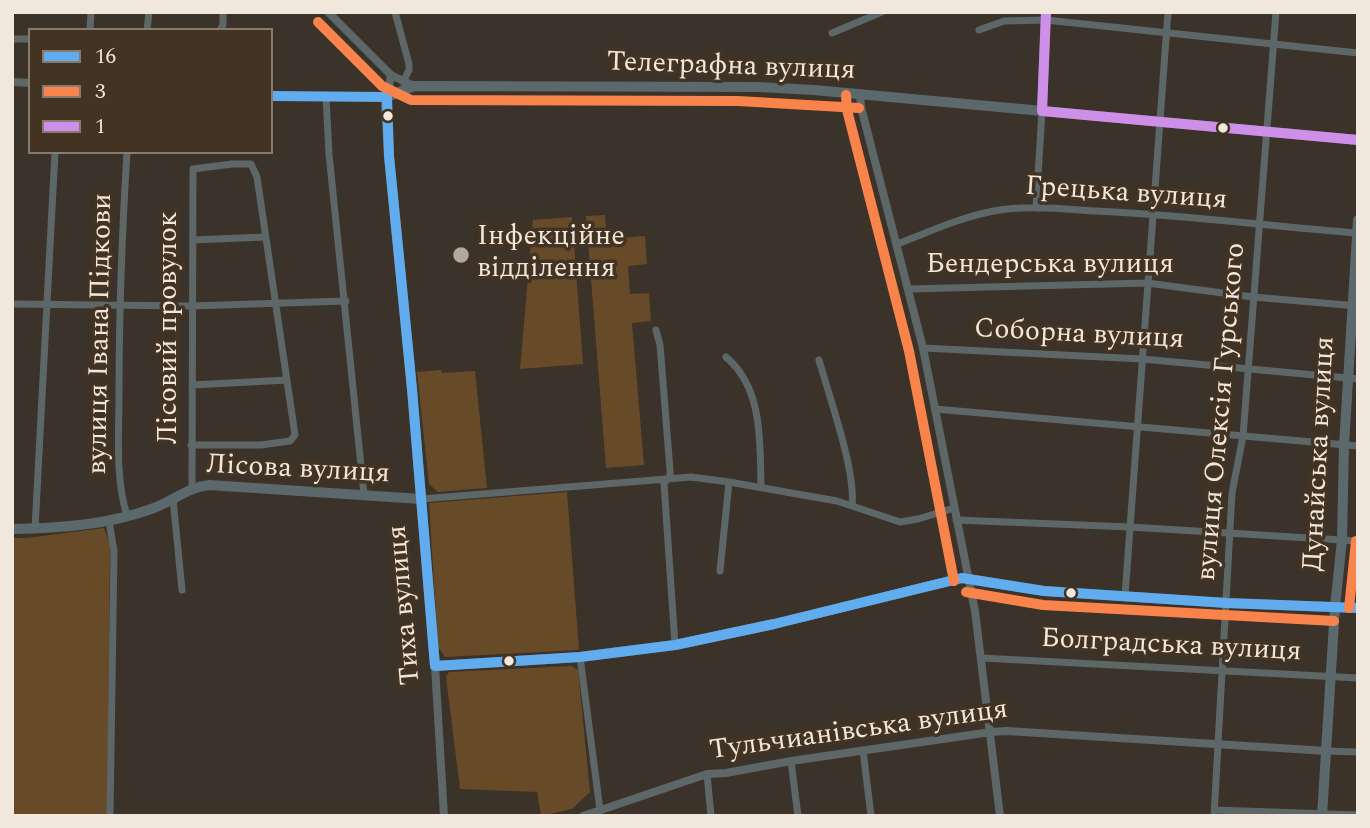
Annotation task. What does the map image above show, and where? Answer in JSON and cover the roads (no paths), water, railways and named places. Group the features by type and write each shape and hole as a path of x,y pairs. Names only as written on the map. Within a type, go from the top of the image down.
{"main road":[{"path":"1042,111 1046,16"},
{"name":"Телеграфна вулиця","path":"387,97 414,86 748,87 860,94 1358,140"},
{"name":"Тиха вулиця","path":"387,97 389,156 435,666"},
{"name":"Дунайська вулиця","path":"1322,815 1335,607 1342,540 1344,445 1353,378 1358,220"},
{"name":"Лісова вулиця","path":"12,529 83,526 109,521 153,508 192,488 218,485 421,499"},
{"path":"435,666 580,657 675,645 968,578 1044,591 1358,608"}],"street":[{"path":"328,12 391,75 414,86"},
{"path":"395,12 410,64 403,82"},
{"path":"832,33 882,12"},
{"path":"1125,596 1168,12"},
{"name":"вулиця Олексія Гурського","path":"1215,813 1232,493 1243,436 1276,12"},
{"path":"979,30 1004,21 1046,16 1166,33 1358,53"},
{"path":"387,97 391,75"},
{"path":"860,94 923,348 968,578 992,732 1000,816"},
{"name":"Телеграфна вулиця","path":"273,96 387,97"},
{"path":"326,97 329,154 364,495"},
{"path":"1036,208 1042,111"},
{"path":"35,528 55,154"},
{"name":"вулиця Івана Підкови","path":"127,154 119,306 119,483 127,516"},
{"name":"Лісовий провулок","path":"192,488 193,169 232,164 254,167 265,237"},
{"name":"Грецька вулиця","path":"897,244 987,212 1036,208 1152,213 1261,226 1357,233"},
{"path":"191,445 261,445 290,441 295,431 265,237 192,240"},
{"name":"Бендерська вулиця","path":"909,289 1147,283 1254,297 1355,306"},
{"path":"12,304 191,306 346,301"},
{"path":"656,330 660,345 670,477 664,483 675,645"},
{"name":"Соборна вулиця","path":"923,348 1142,359 1353,378"},
{"path":"726,357 741,372 750,389 758,427 761,487"},
{"path":"819,360 846,458 852,505"},
{"path":"192,385 287,380"},
{"path":"935,409 1358,446"},
{"path":"421,499 691,477 761,487 852,505 904,522 954,508"},
{"path":"720,571 729,482"},
{"path":"173,499 182,590"},
{"path":"956,520 1358,541"},
{"path":"109,521 114,551 110,816"},
{"path":"580,657 600,810"},
{"name":"Болградська вулиця","path":"982,658 1358,678"},
{"name":"Тиха вулиця","path":"435,666 444,816"},
{"name":"Тульчианівська вулиця","path":"583,816 707,774 992,732 1358,752"},
{"path":"863,750 871,816"},
{"path":"791,761 798,816"},
{"path":"707,774 711,816"},
{"path":"1215,813 1358,816"}],"place":[{"name":"Інфекційне відділення","path":"461,255"}]}
